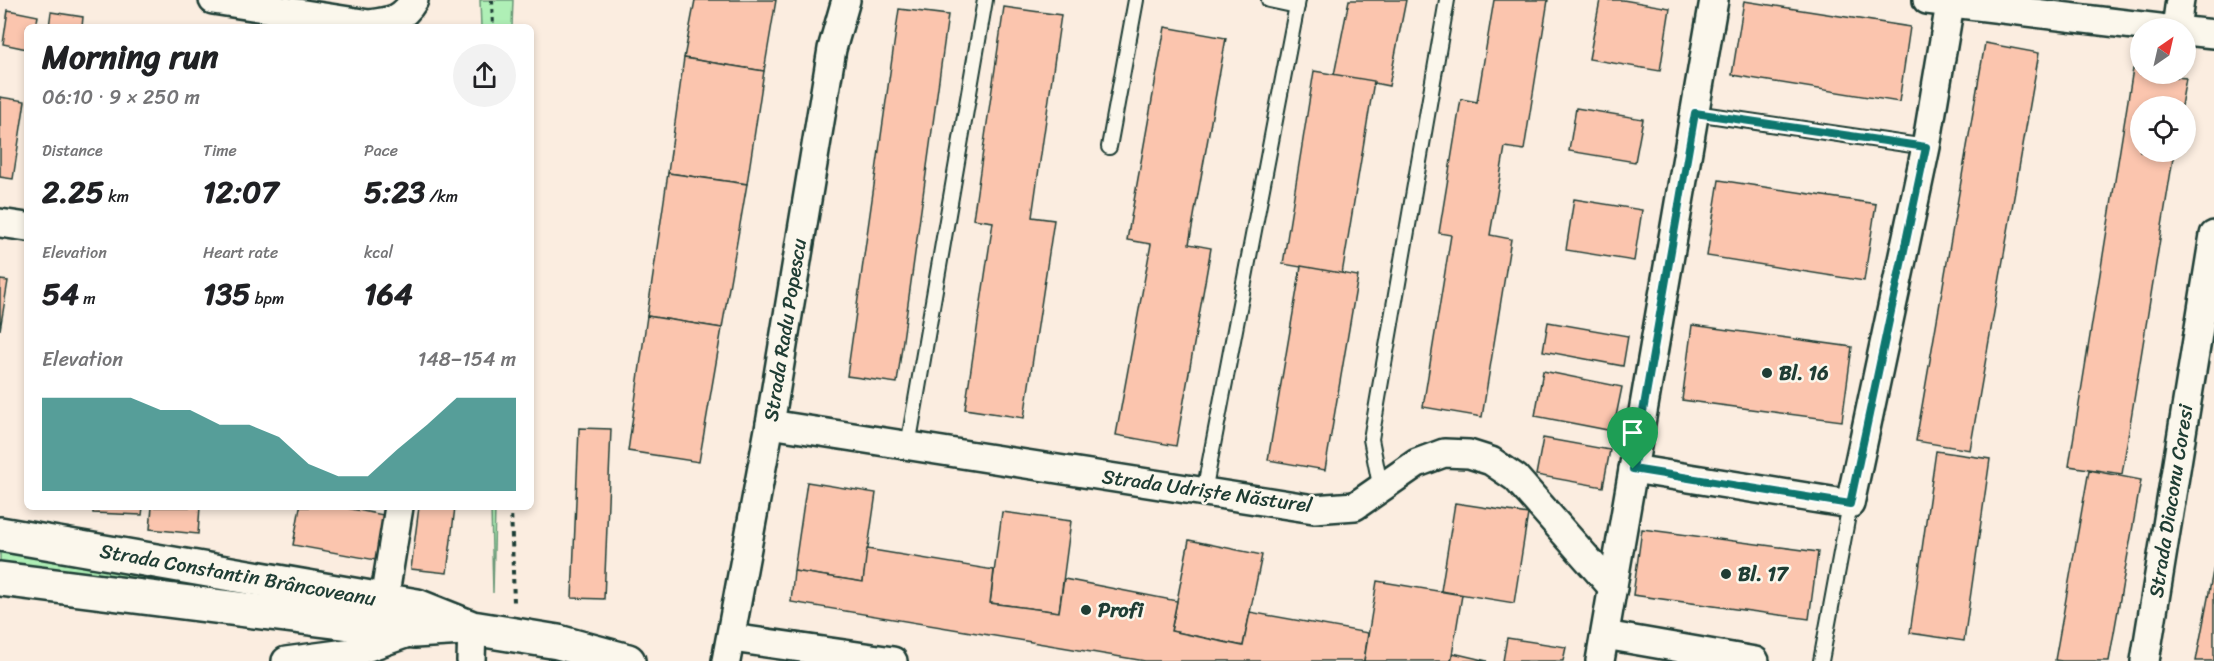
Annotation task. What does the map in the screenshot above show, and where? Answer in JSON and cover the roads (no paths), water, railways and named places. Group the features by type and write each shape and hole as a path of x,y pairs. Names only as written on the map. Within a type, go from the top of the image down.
{"main road":[{"name":"Strada Constantin Brâncoveanu","path":"0,534 417,606 472,628"},
{"name":"Strada Constantin Brâncoveanu","path":"0,579 414,631 472,628 558,642 628,661"}],"street":[{"path":"213,0 369,24 389,22 410,7"},
{"name":"Strada Radu Popescu","path":"729,650 770,424 832,49 846,0"},
{"path":"1714,0 1602,648 1755,661"},
{"path":"2177,18 2180,0"},
{"path":"1633,469 1850,504 1926,147 1939,2 2130,25"},
{"path":"2196,32 2214,34"},
{"path":"0,223 24,227"},
{"name":"Strada Diaconu Coresi","path":"2145,661 2214,235"},
{"name":"Strada Udriște Năsturel","path":"770,424 1314,509 1355,506 1417,463 1444,453 1469,454 1491,461 1516,478 1613,588"},
{"path":"384,600 399,510"},
{"path":"471,661 472,628"},
{"path":"286,661 354,652 414,631"},
{"path":"729,650 893,661"}],"lane":[{"path":"908,446 984,0"},
{"path":"1110,147 1136,0"},
{"path":"1204,492 1298,3 1269,0"},
{"path":"1381,490 1371,439 1447,0"},
{"path":"1695,113 1926,147"},
{"path":"1821,661 1850,504"}],"place":[{"name":"Bl. 16","path":"1767,373"},
{"name":"Bl. 17","path":"1726,574"},
{"name":"Profi","path":"1086,610"}]}
